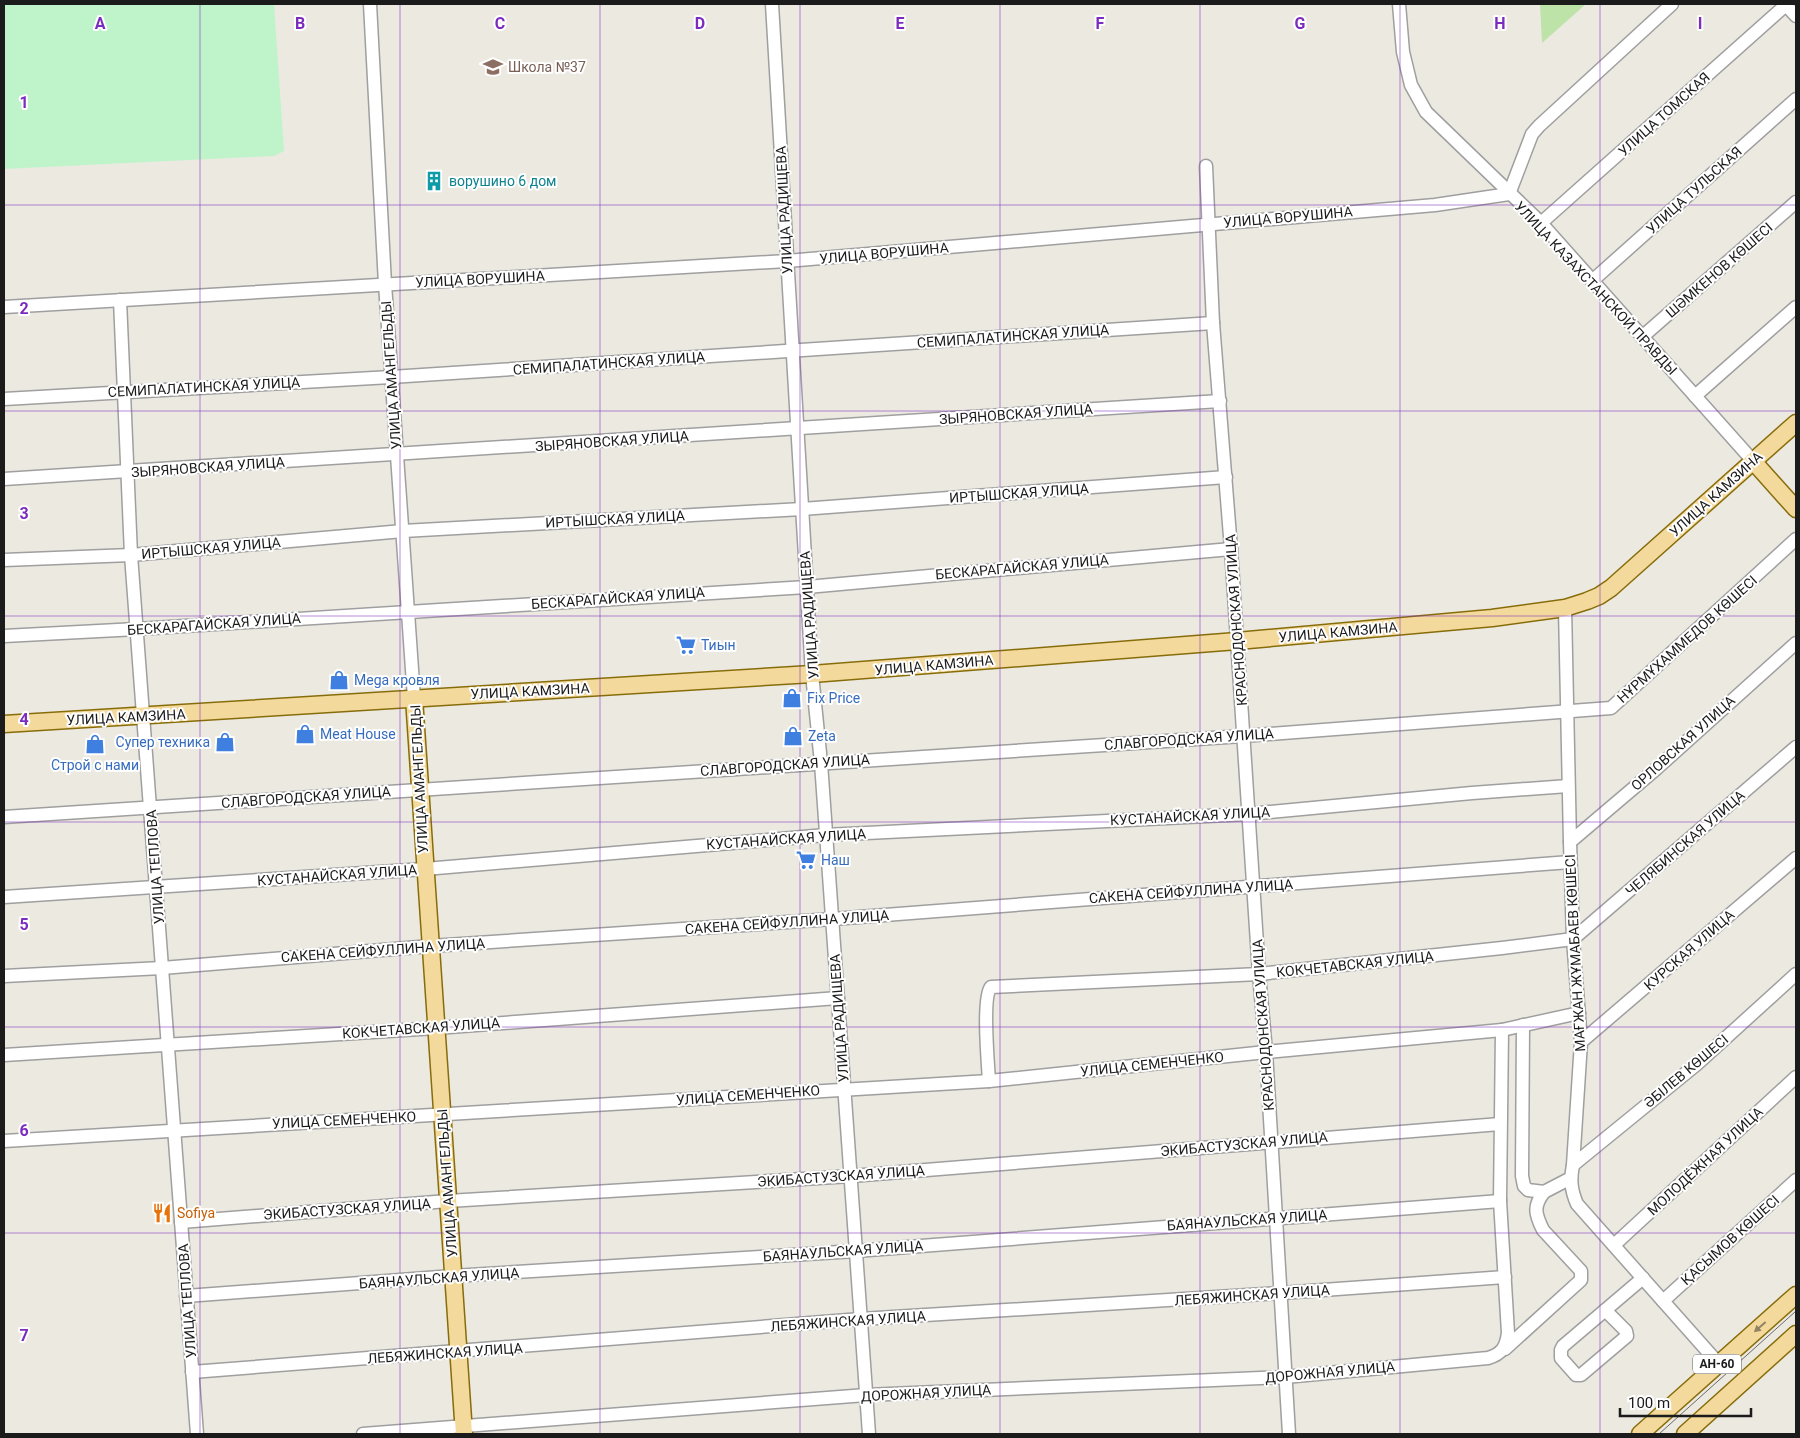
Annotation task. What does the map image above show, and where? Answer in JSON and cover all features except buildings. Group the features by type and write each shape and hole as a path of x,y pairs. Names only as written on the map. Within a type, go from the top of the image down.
{"main road":[{"name":"УЛИЦА КАМЗИНА","path":"4,724 812,674 1237,641 1492,618 1565,608 1587,601 1611,588 1796,423"},
{"name":"УЛИЦА КАЗАХСТАНСКОЙ ПРАВДЫ","path":"1753,461 1796,509"},
{"name":"УЛИЦА АМАНГЕЛЬДЫ","path":"414,698 463,1431"},
{"name":"АН-60","path":"1640,1434 1796,1295"},
{"name":"АН-60","path":"1685,1434 1796,1334"}],"street":[{"name":"УЛИЦА АМАНГЕЛЬДЫ","path":"370,4 385,284 414,698"},
{"name":"УЛИЦА РАДИЩЕВА","path":"772,4 812,674 821,763 869,1434"},
{"name":"УЛИЦА КАЗАХСТАНСКОЙ ПРАВДЫ","path":"1399,4 1403,52 1411,85 1426,112 1541,223 1753,461"},
{"path":"1509,194 1532,134 1672,4"},
{"path":"1786,4 1796,16"},
{"name":"УЛИЦА ТОМСКАЯ","path":"1541,223 1786,4"},
{"name":"УЛИЦА ТУЛЬСКАЯ","path":"1592,281 1796,99"},
{"name":"КРАСНОДОНСКАЯ УЛИЦА","path":"1206,166 1213,323 1226,477 1259,974 1266,1052 1289,1434"},
{"name":"УЛИЦА ВОРУШИНА","path":"4,307 787,261 1435,205 1509,194"},
{"name":"ШӘМКЕНОВ КӨШЕСІ","path":"1642,337 1796,202"},
{"name":"УЛИЦА ТЕПЛОВА","path":"120,300 129,472 131,555 197,1434"},
{"path":"1696,396 1796,307"},
{"name":"СЕМИПАЛАТИНСКАЯ УЛИЦА","path":"4,399 391,377 1213,323"},
{"name":"ЗЫРЯНОВСКАЯ УЛИЦА","path":"4,479 1220,401"},
{"name":"ИРТЫШСКАЯ УЛИЦА","path":"4,560 131,555 403,531 802,509 1226,477"},
{"name":"НҰРМҰХАММЕДОВ КӨШЕСІ","path":"1566,710 1611,708 1796,539"},
{"name":"БЕСКАРАГАЙСКАЯ УЛИЦА","path":"4,636 807,587 1231,549"},
{"name":"МАҒЖАН ЖҰМАБАЕВ КӨШЕСІ","path":"1565,608 1570,862 1573,939 1581,1042 1572,1191 1577,1204 1718,1363"},
{"name":"ОРЛОВСКАЯ УЛИЦА","path":"1570,842 1656,769 1796,643"},
{"name":"СЛАВГОРОДСКАЯ УЛИЦА","path":"4,817 1243,736 1566,710"},
{"name":"ЧЕЛЯБИНСКАЯ УЛИЦА","path":"1573,939 1796,747"},
{"name":"КУСТАНАЙСКАЯ УЛИЦА","path":"4,896 425,869 826,835 1248,814 1568,786"},
{"name":"КУРСКАЯ УЛИЦА","path":"1581,1042 1796,858"},
{"name":"САКЕНА СЕЙФУЛЛИНА УЛИЦА","path":"4,976 162,968 431,946 832,919 1570,862"},
{"name":"КОКЧЕТАВСКАЯ УЛИЦА","path":"989,1081 986,1004 987,991 990,987 1259,974 1492,950 1573,939"},
{"name":"ӘБІЛЕВ КӨШЕСІ","path":"1544,1192 1572,1171 1697,1064 1796,974"},
{"name":"КОКЧЕТАВСКАЯ УЛИЦА","path":"4,1055 436,1028 838,998"},
{"name":"УЛИЦА СЕМЕНЧЕНКО","path":"4,1141 989,1081 1502,1030 1579,1013"},
{"path":"1523,1026 1522,1176 1524,1186 1528,1190 1544,1192"},
{"path":"1502,1030 1500,1201 1508,1333 1503,1350"},
{"name":"МОЛОДЁЖНАЯ УЛИЦА","path":"1614,1245 1796,1077"},
{"name":"ЭКИБАСТУЗСКАЯ УЛИЦА","path":"181,1222 448,1201 851,1176 1500,1124"},
{"name":"ҚАСЫМОВ КӨШЕСІ","path":"1663,1301 1796,1180"},
{"path":"1503,1350 1581,1280 1581,1270 1543,1230 1539,1222 1536,1209 1537,1201 1544,1192"},
{"name":"БАЯНАУЛЬСКАЯ УЛИЦА","path":"186,1296 453,1276 856,1251 1500,1201"},
{"name":"ЛЕБЯЖИНСКАЯ УЛИЦА","path":"192,1372 861,1319 1281,1294 1505,1277"},
{"path":"1605,1310 1626,1331 1627,1336 1581,1375 1576,1375 1561,1358 1561,1350 1605,1310 1643,1278"},
{"name":"ДОРОЖНАЯ УЛИЦА","path":"363,1434 463,1431 866,1396 1285,1377 1488,1358 1497,1356 1503,1350"}],"green space":[{"path":"4,4 274,4 284,151 274,156 4,169"},
{"path":"1540,4 1586,4 1542,43"}],"tram line":[{"path":"1659,1434 1796,1311"}],"place":[{"name":"Школа №37","path":"493,67"},
{"name":"ворушино 6 дом","path":"434,181"},
{"name":"Тиын","path":"686,645"},
{"name":"Mega кровля","path":"339,680"},
{"name":"Fix Price","path":"792,698"},
{"name":"Meat House","path":"305,734"},
{"name":"Zeta","path":"793,736"},
{"name":"Супер техника","path":"225,742"},
{"name":"Строй с нами","path":"95,744"},
{"name":"Наш","path":"806,860"},
{"name":"Sofiya","path":"162,1213"}]}
